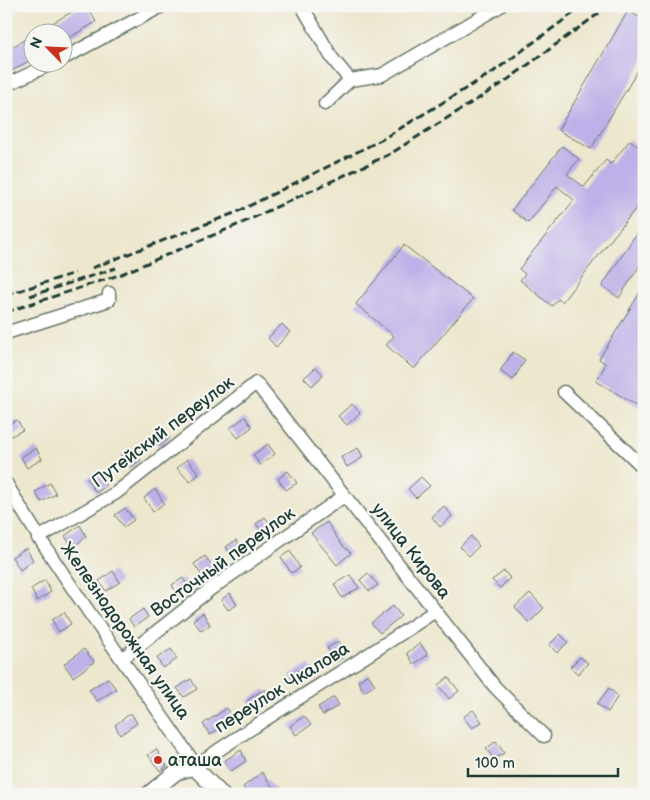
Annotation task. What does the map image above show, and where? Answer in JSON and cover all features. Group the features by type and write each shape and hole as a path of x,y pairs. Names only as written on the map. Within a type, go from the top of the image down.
{"street":[{"path":"72,54 162,6"},
{"path":"302,6 332,58 350,80"},
{"path":"325,104 350,80 382,75 500,6"},
{"path":"6,85 34,72"},
{"path":"6,333 109,300 109,292"},
{"name":"улица Кирова","path":"256,383 494,687 544,736"},
{"name":"Путейский переулок","path":"38,538 116,493 256,383"},
{"path":"564,392 644,468"},
{"name":"Железнодорожная улица","path":"6,484 38,538 123,658 190,757 194,767 220,794"},
{"name":"Восточный переулок","path":"123,658 212,588 344,496"},
{"name":"переулок Чкалова","path":"149,794 176,772 194,767 235,738 380,649 435,611"}],"building":[{"path":"82,6 87,6 96,22 72,36 72,22 54,22"},
{"path":"628,11 644,20 644,60 591,149 558,130"},
{"path":"22,41 22,65 10,72 6,66 6,51"},
{"path":"630,140 644,151 644,198 562,302 558,299 552,306 520,280 525,274 519,269 574,200 557,186 528,223 512,210 562,146 579,159 567,174 584,187 606,160 611,164"},
{"path":"644,222 644,259 619,298 602,286"},
{"path":"404,245 473,299 414,369 386,345 394,336 356,304"},
{"path":"644,286 644,410 596,381 606,364 599,359"},
{"path":"282,324 290,332 276,347 268,338"},
{"path":"513,352 525,360 513,380 500,371"},
{"path":"316,367 323,375 312,386 304,378"},
{"path":"352,404 360,413 347,425 338,416"},
{"path":"245,417 252,427 238,438 230,428"},
{"path":"17,420 23,430 9,437 6,426"},
{"path":"160,427 170,438 159,446 151,435"},
{"path":"268,444 275,454 260,465 253,455"},
{"path":"36,448 42,459 27,468 21,457"},
{"path":"131,448 140,460 130,468 121,456"},
{"path":"358,448 363,457 347,467 341,457"},
{"path":"187,459 199,474 190,482 177,468"},
{"path":"96,471 106,486 96,493 87,479"},
{"path":"288,471 297,483 286,490 278,479"},
{"path":"421,477 430,486 416,498 408,489"},
{"path":"50,483 56,494 41,502 35,492"},
{"path":"155,489 164,503 153,512 144,498"},
{"path":"444,506 452,516 440,527 432,517"},
{"path":"125,508 134,520 124,527 115,515"},
{"path":"265,517 273,528 264,534 256,524"},
{"path":"327,522 341,544 351,553 337,565 311,533"},
{"path":"80,525 86,536 73,548 65,536"},
{"path":"471,536 479,546 469,556 460,547"},
{"path":"236,540 243,550 232,557 226,547"},
{"path":"26,548 33,560 20,570 12,557"},
{"path":"290,551 300,568 291,573 281,557"},
{"path":"205,556 215,570 203,577 194,564"},
{"path":"113,571 120,582 106,591 99,581"},
{"path":"504,571 510,578 500,588 492,580"},
{"path":"368,573 378,585 369,591 360,580"},
{"path":"350,575 359,588 342,598 334,584"},
{"path":"183,578 190,590 179,597 172,585"},
{"path":"45,580 51,592 37,601 31,589"},
{"path":"230,593 237,605 228,610 221,600"},
{"path":"530,593 544,608 529,623 515,607"},
{"path":"393,606 401,616 380,633 371,623"},
{"path":"143,609 148,617 134,627 129,619"},
{"path":"64,612 71,624 59,632 52,620"},
{"path":"203,613 210,625 201,631 193,620"},
{"path":"560,634 568,642 557,653 549,645"},
{"path":"339,641 347,655 336,662 327,648"},
{"path":"420,643 428,655 414,664 407,653"},
{"path":"84,649 94,662 73,677 64,664"},
{"path":"171,649 177,659 163,668 157,658"},
{"path":"580,657 588,663 578,674 570,667"},
{"path":"309,664 315,674 296,685 290,675"},
{"path":"368,674 375,685 364,692 358,681"},
{"path":"448,677 459,691 449,699 438,685"},
{"path":"108,678 116,689 97,701 89,690"},
{"path":"191,679 197,689 184,697 177,688"},
{"path":"609,688 618,696 608,712 597,704"},
{"path":"265,689 271,701 255,712 248,700"},
{"path":"334,697 339,705 323,715 318,707"},
{"path":"227,708 234,719 210,735 203,724"},
{"path":"473,710 482,722 472,728 463,717"},
{"path":"131,713 137,723 120,735 115,725"},
{"path":"304,716 311,725 296,735 290,726"},
{"path":"496,741 504,753 494,759 486,749"},
{"name":"аташа","path":"156,749 167,766 160,771 148,755"},
{"path":"241,750 246,761 231,771 224,761"},
{"path":"262,772 279,794 248,794 243,787"}],"railway":[{"path":"92,268 237,212 381,140 493,72 583,6"},
{"path":"6,312 119,275 242,223 390,154 503,83 609,6"},
{"path":"30,296 116,268"},
{"path":"6,295 75,273"}],"place":[{"name":"аташа","path":"158,760"}]}
